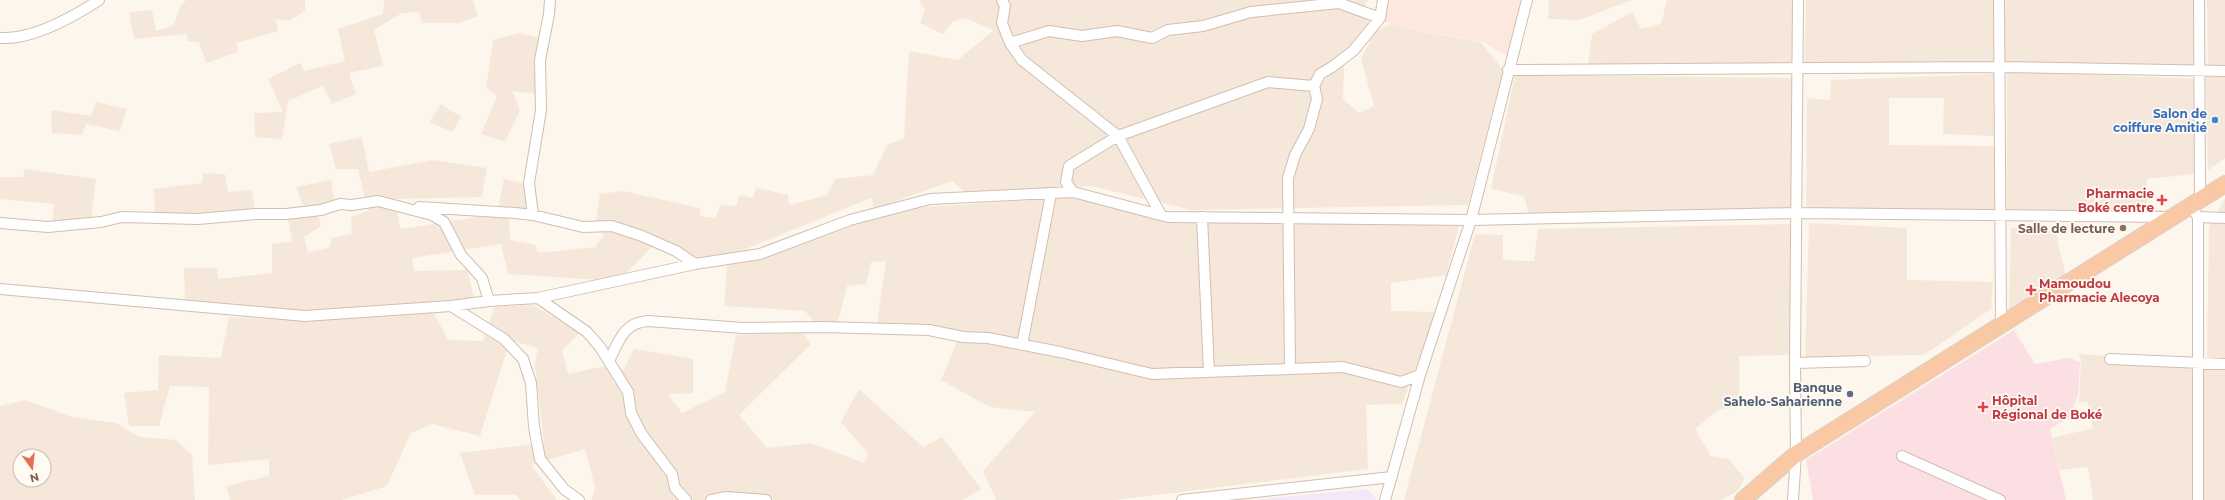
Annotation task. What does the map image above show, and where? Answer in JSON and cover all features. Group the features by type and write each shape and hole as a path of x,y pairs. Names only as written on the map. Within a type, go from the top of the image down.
{"highway":[{"path":"1744,500 1796,454 2171,217 2196,208 2225,184"}],"street":[{"path":"0,38 33,33 50,27 77,15 100,0"},
{"path":"533,215 528,183 541,110 540,60 549,14 550,0"},
{"path":"1002,0 1005,6 1002,23 1010,43 1022,60 1118,136 1161,215"},
{"path":"1290,369 1287,217 1288,178 1295,155 1309,129 1317,99 1314,86 1320,74 1353,51 1380,18 1383,0"},
{"path":"1385,500 1420,374 1470,220 1527,0"},
{"path":"1793,500 1796,454 1796,69 1798,0"},
{"path":"1999,0 2002,216 2001,324"},
{"path":"2198,500 2196,208 2200,71 2199,0"},
{"path":"1010,43 1049,31 1082,36 1117,31 1152,38 1168,30 1203,26 1250,12 1339,3 1380,18"},
{"path":"1508,70 1796,69 1999,66 2225,71"},
{"path":"1073,192 1066,182 1069,166 1118,136 1268,82 1314,86"},
{"path":"0,289 305,316 451,306 489,301 538,298 695,264 760,254 850,220 930,199 1073,192 1161,215 1202,217 1470,220 1797,213 2171,217"},
{"path":"1022,345 1051,194"},
{"path":"0,223 48,227 101,222 122,217 198,219 299,214 340,204 352,205 378,201 432,215 444,222 461,255 482,278 489,301"},
{"path":"399,206 533,215 583,227 612,226 669,248 695,264"},
{"path":"2196,208 2225,218"},
{"path":"1202,217 1209,372"},
{"path":"538,298 587,332 600,347 628,392 631,414 641,433 672,474 676,488 686,500"},
{"path":"451,306 504,339 523,360 531,383 534,426 540,458 564,489 579,500"},
{"path":"609,361 622,334 636,322 648,321 743,328 823,327 929,330 1022,345 1152,374 1343,367 1401,382 1420,374"},
{"path":"2110,359 2225,364"},
{"path":"1795,363 1865,361"},
{"path":"1902,456 2000,500"},
{"path":"1182,500 1392,477"},
{"path":"711,500 726,497 766,500"}],"shaded area":[{"path":"186,0 305,0 305,11 289,21 276,19 278,31 237,43 238,52 206,63 199,42 188,41 186,34 134,39 129,12 152,10 156,31 173,26 180,7"},
{"path":"384,0 473,0 478,16 459,23 422,23 419,12 402,13 374,30 383,66 349,73 356,94 332,104 323,86 288,101 282,139 255,137 254,113 283,112 268,79 300,63 304,71 345,61 338,29 383,14"},
{"path":"921,0 1368,0 1362,10 1369,24 1341,59 1344,69 1343,99 1359,113 1374,106 1361,59 1375,31 1392,24 1429,33 1481,42 1503,70 1468,205 1192,210 1091,186 966,193 952,181 874,209 871,198 731,255 698,257 654,245 626,273 599,280 508,274 501,244 412,258 414,271 467,270 475,300 324,313 236,307 185,299 184,268 217,268 218,279 272,273 272,244 292,241 288,219 305,210 296,187 331,180 334,200 316,206 321,226 304,237 308,252 329,248 332,238 352,234 351,217 368,211 358,169 336,169 329,144 362,137 369,172 432,160 487,168 482,197 395,199 400,229 497,214 504,179 536,186 532,210 509,218 510,240 535,245 538,253 595,247 604,235 596,221 600,194 623,191 700,208 700,216 715,218 721,205 736,206 740,195 753,198 756,188 788,195 789,205 827,195 835,179 873,175 887,145 904,138 909,51 958,60 994,30 965,18 952,22 943,34 920,23 925,9 920,2"},
{"path":"1386,0 1525,0 1510,56 1498,52 1484,42 1432,33 1384,22"},
{"path":"1549,0 1632,0 1579,20 1548,19"},
{"path":"1667,0 1793,0 1793,64 1588,65 1592,34 1632,12 1641,29 1661,24"},
{"path":"1806,0 1993,0 1994,65 1805,65"},
{"path":"2006,0 2193,0 2194,66 2003,63"},
{"path":"2207,0 2225,0 2225,65 2208,65"},
{"path":"519,33 540,38 536,94 512,91 520,110 505,142 481,134 497,96 486,88 493,40"},
{"path":"2007,71 2194,79 2194,174 2147,179 2147,212 2007,209"},
{"path":"1994,74 1995,136 1943,134 1944,98 1889,98 1889,145 1995,146 1997,210 1806,212 1807,98 1830,100 1831,80"},
{"path":"1515,75 1792,78 1792,210 1529,215 1524,196 1491,189"},
{"path":"2206,77 2225,77 2225,158 2208,170"},
{"path":"96,102 127,109 120,131 86,124 82,135 52,133 51,110 91,116"},
{"path":"441,104 461,117 452,132 430,122"},
{"path":"25,169 96,179 91,219 52,224 54,204 0,199 0,177 23,177"},
{"path":"203,173 225,174 228,192 252,190 255,211 155,217 154,189 202,183"},
{"path":"1078,197 1164,217 1459,226 1446,275 1391,283 1391,311 1436,312 1402,404 1366,405 1368,469 1115,500 996,500 983,471 1035,412 990,407 941,380 958,339 877,323 886,261 871,262 866,284 847,286 837,325 815,323 805,311 724,306 727,266 897,209"},
{"path":"2225,198 2225,500 2093,500 2088,467 2060,470 2052,438 2093,428 2087,401 2079,403 2081,359 2078,354 2207,362 2209,227"},
{"path":"1809,223 1907,228 1907,280 1993,282 1991,309 1924,355 1805,357"},
{"path":"1790,224 1790,355 1739,356 1740,406 1718,410 1695,429 1711,456 1728,459 1745,478 1738,491 1721,500 1404,500 1475,234 1503,235 1503,260 1534,261 1538,229"},
{"path":"2011,228 2055,229 2066,277 2009,310"},
{"path":"533,305 580,333 562,350 568,374 606,366 615,386 634,349 693,359 693,393 668,394 682,413 725,392 736,335 803,333 811,344 739,415 767,448 811,443 864,463 868,454 841,422 859,389 923,447 942,437 981,489 963,500 592,500 595,487 585,449 531,465 557,500 521,500 516,495 475,495 460,453 544,443 535,364 538,348 510,340 480,436 432,424 411,433 387,486 342,500 230,500 226,486 269,476 269,459 208,465 209,387 170,386 159,426 129,426 124,393 158,390 159,355 221,358 229,317 305,321 433,311 448,340 483,341 494,307"},
{"name":"Hôpital Régional de Boké","path":"2014,330 2035,364 2069,358 2080,362 2078,395 2069,418 2050,429 2066,500 1813,500 1806,460"},
{"path":"25,400 72,417 116,423 140,437 176,440 192,455 195,500 0,500 0,406"},
{"path":"1368,489 1377,500 1251,500"}],"place":[{"name":"Salon de coiffure Amitié","path":"2215,120"},
{"name":"Pharmacie Boké centre","path":"2162,200"},
{"name":"Salle de lecture","path":"2123,228"},
{"name":"Mamoudou Pharmacie Alecoya","path":"2031,290"},
{"name":"Banque Sahelo-Saharienne","path":"1850,394"},
{"name":"Hôpital Régional de Boké","path":"1983,407"}]}
